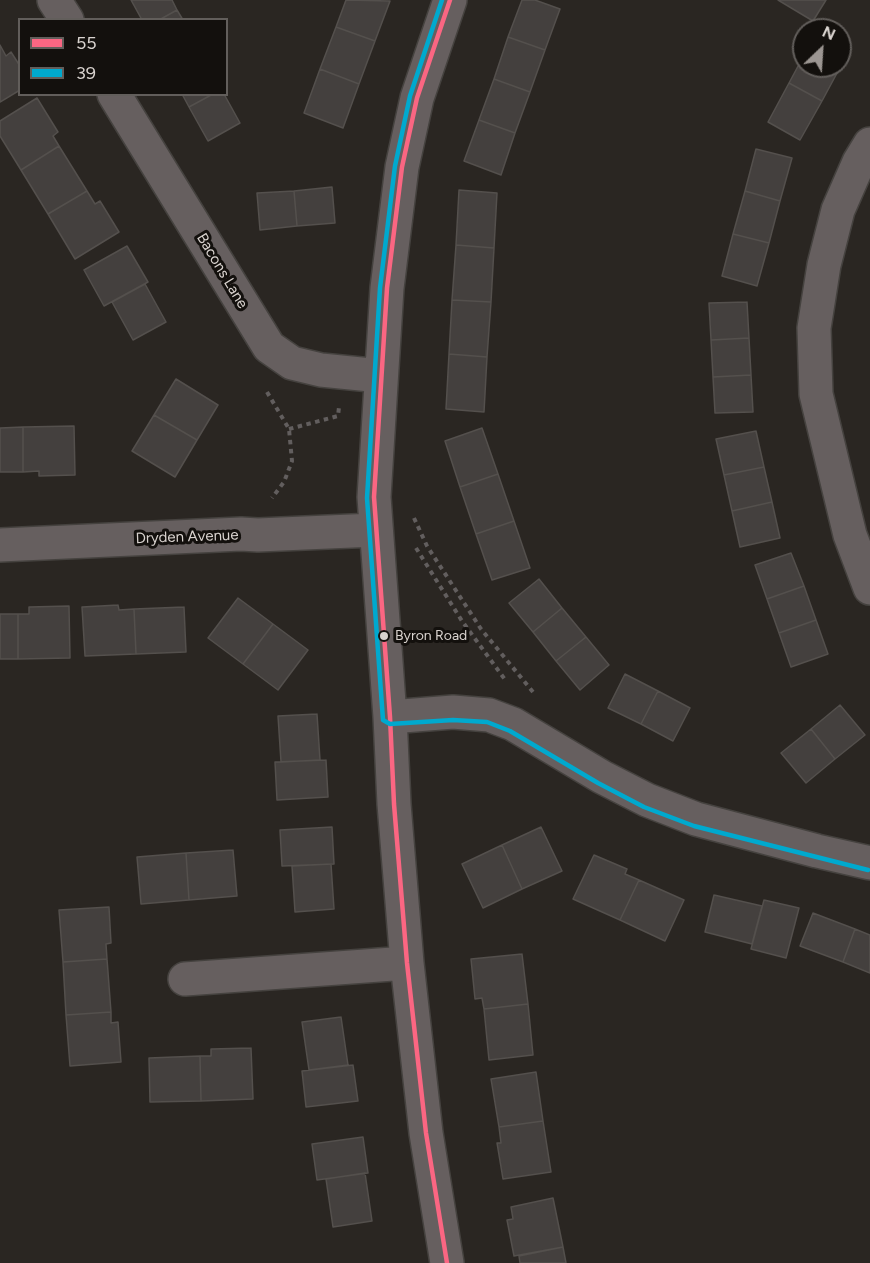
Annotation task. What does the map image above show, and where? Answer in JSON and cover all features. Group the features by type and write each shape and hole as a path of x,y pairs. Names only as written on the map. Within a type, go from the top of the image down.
{"street":[{"path":"54,0 66,18"},
{"path":"447,1263 426,1132 407,963 374,497 387,288 402,167 417,98 450,0"},
{"name":"Bacons Lane","path":"115,96 269,347 292,363 321,370 381,375"},
{"path":"870,144 859,162 838,210 824,265 814,328 816,394 850,535 870,588"},
{"name":"Dryden Avenue","path":"0,545 375,530"},
{"path":"390,717 453,712 489,715 513,724 602,777 647,800 696,819 870,863"},
{"path":"185,980 407,963"}],"path":[{"path":"258,535 256,504 272,499 284,482 292,461 289,429 252,368 269,347"},
{"path":"374,497 406,501 427,546 482,629 541,701"},
{"path":"412,540 462,621 508,683"}],"building":[{"path":"131,0 172,0 177,10 163,18 141,18"},
{"path":"346,0 390,1 375,41 336,27"},
{"path":"522,0 535,0 560,9 545,50 508,37"},
{"path":"778,0 826,0 815,18 808,18"},
{"path":"177,10 182,18 163,18"},
{"path":"336,27 375,41 359,84 320,69"},
{"path":"508,37 545,50 530,92 494,79"},
{"path":"0,45 6,56 11,52 18,63 18,91 0,102"},
{"path":"320,69 359,84 343,128 304,113"},
{"path":"792,77 834,78 822,101 789,83"},
{"path":"494,79 530,92 515,133 479,120"},
{"path":"789,83 822,101 800,140 768,122"},
{"path":"183,96 209,96 189,107"},
{"path":"209,96 225,96 240,123 208,141 189,107"},
{"path":"37,98 58,132 53,136 59,146 21,170 0,136 0,121"},
{"path":"479,120 515,133 501,175 464,161"},
{"path":"59,146 87,191 48,214 21,170"},
{"path":"756,149 792,158 780,201 745,191"},
{"path":"332,187 335,223 297,226 294,191"},
{"path":"459,190 497,193 494,248 456,245"},
{"path":"87,191 95,204 100,201 119,232 75,259 48,214"},
{"path":"294,191 297,226 260,230 257,193"},
{"path":"745,191 780,201 769,243 733,234"},
{"path":"733,234 769,243 757,286 722,276"},
{"path":"456,245 494,248 491,302 452,300"},
{"path":"127,246 148,282 104,306 84,270"},
{"path":"145,284 166,322 133,340 112,302"},
{"path":"452,300 491,302 487,357 449,354"},
{"path":"747,302 749,338 711,340 709,303"},
{"path":"749,338 751,375 713,377 711,340"},
{"path":"449,354 487,357 484,412 446,409"},
{"path":"751,375 753,412 715,413 713,377"},
{"path":"176,379 218,405 197,440 154,415"},
{"path":"154,415 197,440 175,477 132,451"},
{"path":"74,426 75,475 39,476 39,471 23,472 23,427"},
{"path":"23,427 23,472 0,472 0,428"},
{"path":"482,428 498,474 460,487 445,441"},
{"path":"756,431 764,467 724,475 716,439"},
{"path":"764,467 772,502 732,511 724,475"},
{"path":"498,474 514,521 476,534 460,487"},
{"path":"772,502 780,538 740,547 732,511"},
{"path":"514,521 530,568 492,580 476,534"},
{"path":"791,553 804,586 767,599 755,565"},
{"path":"539,579 562,608 533,632 509,603"},
{"path":"804,586 816,620 779,633 767,599"},
{"path":"238,598 273,624 243,664 208,638"},
{"path":"118,605 119,610 134,609 136,654 85,656 82,607"},
{"path":"69,606 70,658 18,659 18,614 29,614 29,607"},
{"path":"184,607 186,652 136,654 134,609"},
{"path":"562,608 586,637 556,661 533,632"},
{"path":"0,614 18,614 18,659 0,659"},
{"path":"816,620 828,654 791,667 779,633"},
{"path":"273,624 308,650 278,690 243,664"},
{"path":"586,637 609,665 580,690 556,661"},
{"path":"625,674 658,691 641,724 608,708"},
{"path":"658,691 690,708 673,741 641,724"},
{"path":"840,705 865,735 835,759 811,729"},
{"path":"317,714 320,760 281,762 278,716"},
{"path":"811,729 835,759 806,783 781,753"},
{"path":"326,760 328,797 277,800 275,762"},
{"path":"332,827 334,864 282,866 280,830"},
{"path":"541,827 562,871 522,889 502,845"},
{"path":"502,845 522,889 483,908 462,864"},
{"path":"233,850 237,896 189,900 186,853"},
{"path":"186,853 189,900 141,904 137,857"},
{"path":"594,855 627,869 625,874 639,880 620,920 573,899"},
{"path":"331,864 334,909 295,912 292,866"},
{"path":"639,880 684,900 665,941 620,920"},
{"path":"714,895 762,906 752,944 705,932"},
{"path":"764,900 799,908 786,958 751,949"},
{"path":"109,907 111,943 106,944 107,959 63,962 59,910"},
{"path":"813,913 855,929 843,962 800,946"},
{"path":"855,929 870,935 870,973 843,962"},
{"path":"522,954 528,1004 484,1009 482,998 475,999 471,959"},
{"path":"107,959 111,1012 66,1015 63,962"},
{"path":"528,1004 533,1055 489,1060 484,1009"},
{"path":"111,1012 111,1023 118,1022 121,1062 70,1066 66,1015"},
{"path":"341,1017 348,1065 309,1070 302,1022"},
{"path":"251,1048 253,1099 201,1101 200,1056 211,1056 211,1049"},
{"path":"200,1056 201,1101 150,1102 149,1058"},
{"path":"353,1065 358,1101 306,1107 302,1071"},
{"path":"536,1072 543,1121 499,1127 491,1079"},
{"path":"543,1121 551,1172 503,1179 497,1143 501,1143 499,1127"},
{"path":"363,1137 368,1173 317,1180 312,1144"},
{"path":"365,1173 372,1221 333,1227 326,1179"},
{"path":"553,1198 563,1247 514,1256 507,1220 513,1219 511,1207"},
{"path":"563,1247 566,1263 520,1263 519,1256"}],"transit line":[{"name":"39","path":"442,0 410,96 395,166 380,288 367,498 383,720 390,724 453,720 487,722 510,731 598,783 644,807 694,826 868,870"},
{"name":"55","path":"447,1263 426,1133 407,963 374,497 387,288 402,167 417,98 450,0"}],"place":[{"name":"Byron Road","path":"384,636"}]}
